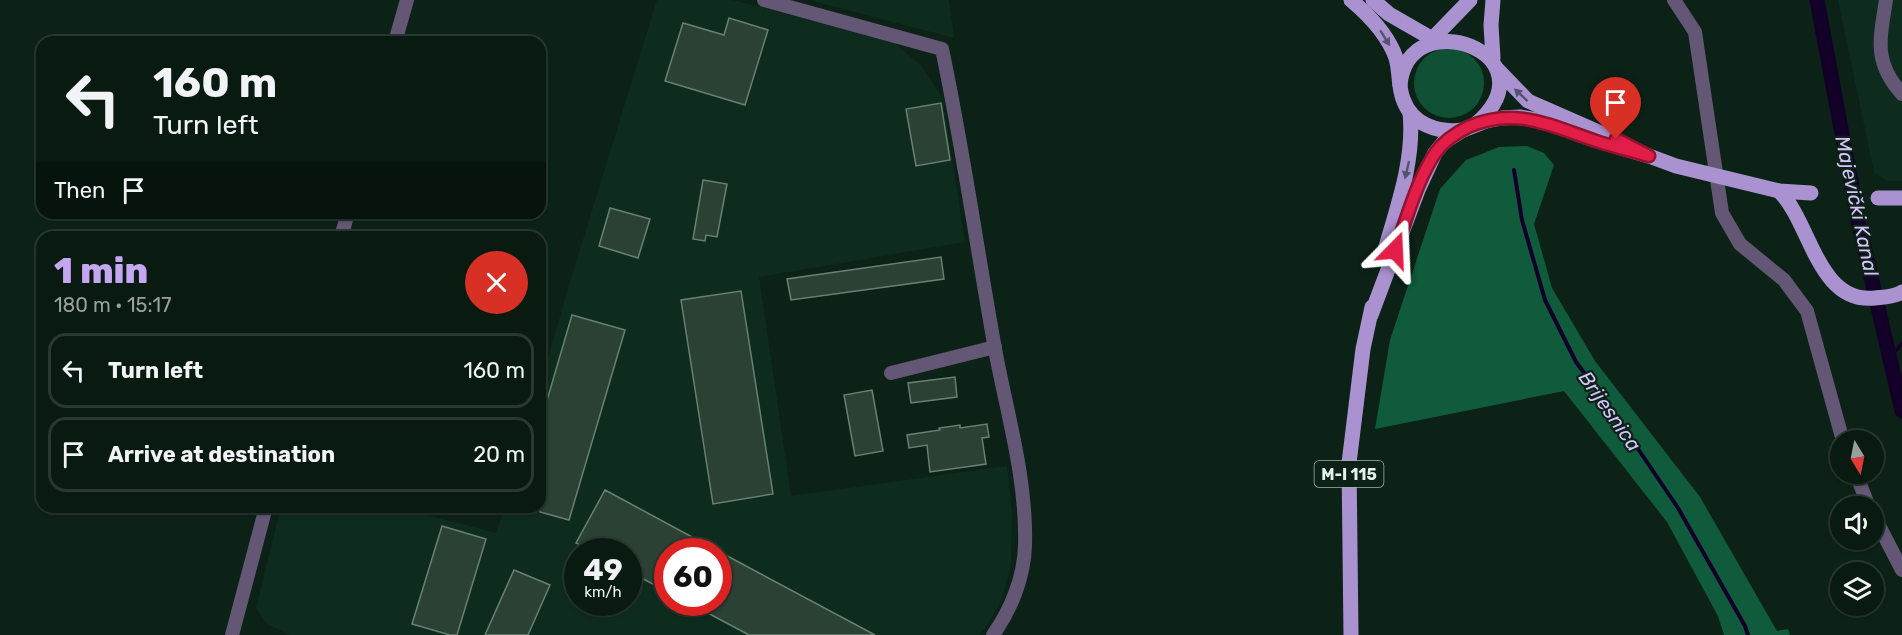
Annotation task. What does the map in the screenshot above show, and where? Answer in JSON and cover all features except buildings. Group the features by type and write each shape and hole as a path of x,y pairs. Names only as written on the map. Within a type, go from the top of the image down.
{"main road":[{"path":"1352,0 1374,22 1389,44 1396,59 1400,85"},
{"path":"1373,0 1389,14 1433,35 1450,32 1475,39 1485,47 1496,64 1528,101 1600,131 1649,156"},
{"path":"1400,85 1401,70 1416,45 1433,35 1470,0"},
{"name":"M-I 115","path":"1371,315 1418,190 1435,153 1444,142 1488,114 1496,100 1499,86 1491,24 1493,0"},
{"name":"M-I 115","path":"1352,635 1349,463 1363,349 1376,286 1406,174 1411,144 1410,112 1403,99 1400,85"},
{"path":"1410,112 1421,123 1448,132 1502,117 1542,121 1676,166 1779,191 1810,193"},
{"path":"1779,191 1794,210 1808,241 1834,284 1850,295 1869,299 1902,292"},
{"path":"1878,198 1902,198"}],"street":[{"path":"397,36 407,0"},
{"path":"764,0 942,49 960,135 995,347 1017,456 1025,514 1025,549 1018,588 1001,624 993,635"},
{"path":"1674,0 1695,32 1722,213 1740,244 1784,280 1807,310 1840,430"},
{"path":"1886,0 1881,34 1883,67 1902,94"},
{"path":"891,373 995,347"},
{"path":"232,635 264,513"},
{"path":"1884,535 1902,570"}],"shaded area":[{"path":"657,0 732,0 893,41 922,67 943,99 965,242 759,277 791,496 1007,466 1012,514 1011,566 1001,601 985,628 979,635 289,635 266,623 256,608 280,513 421,513 496,533 503,513 546,513 546,365"},
{"path":"809,0 949,0 954,38"},
{"path":"1838,0 1902,0 1902,181 1887,181 1874,172"}],"green space":[{"path":"1442,48 1456,48 1469,54 1478,63 1484,76 1482,96 1474,108 1456,118 1442,118 1429,112 1420,103 1414,90 1414,76 1420,63 1429,54"},
{"path":"1527,146 1544,153 1554,165 1534,224 1552,288 1595,361 1700,497 1777,631 1788,629 1790,635 1724,635 1718,616 1667,522 1564,391 1375,429 1390,340 1440,189 1466,160 1499,147"}],"waterway":[{"name":"Majevički Kanal","path":"1817,0 1859,225 1902,411"},
{"name":"Brijesnica","path":"1514,170 1522,220 1545,300 1576,362 1609,406 1678,508 1748,635"},
{"path":"1889,357 1902,344"}],"route":[{"path":"1395,250 1435,153 1444,142 1463,130 1502,117 1520,117 1542,121 1649,156 1616,139"}]}
